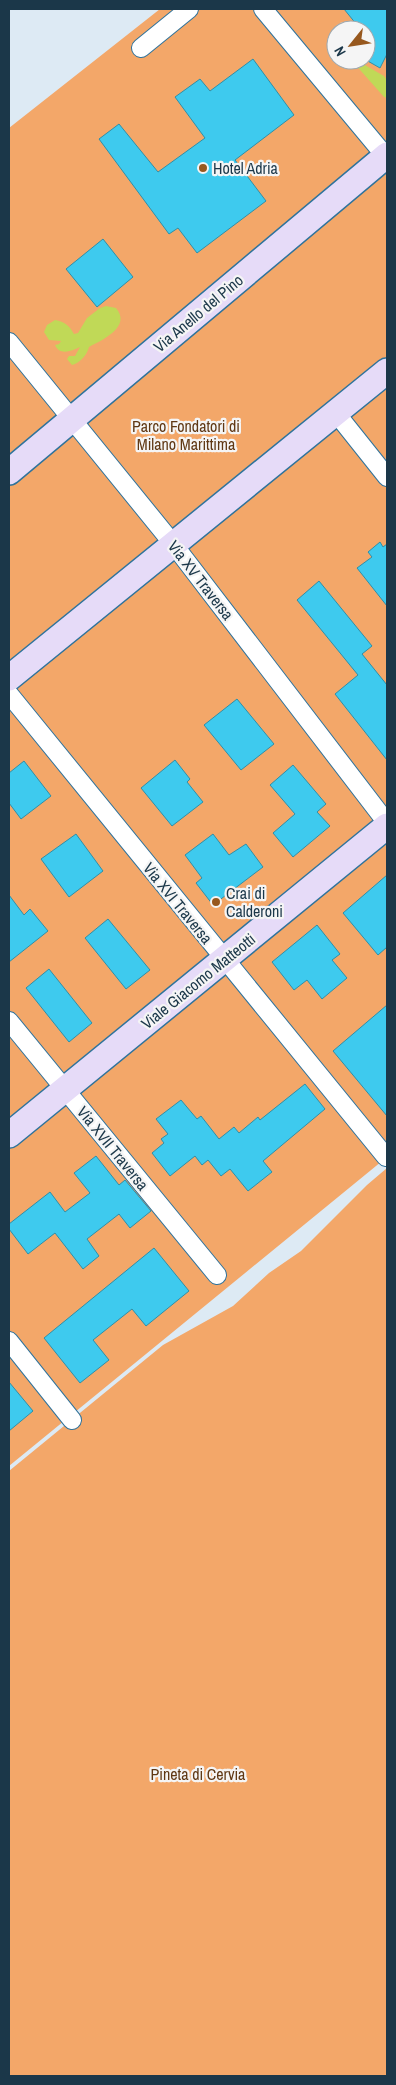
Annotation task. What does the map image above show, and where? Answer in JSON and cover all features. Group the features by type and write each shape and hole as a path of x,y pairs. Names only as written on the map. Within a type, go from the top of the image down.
{"street":[{"path":"141,48 189,9"},
{"path":"263,9 387,156"},
{"name":"Via Anello del Pino","path":"9,472 387,156"},
{"name":"Via XV Traversa","path":"9,342 174,545 387,824"},
{"path":"9,678 387,371"},
{"path":"336,413 387,478"},
{"name":"Via XVI Traversa","path":"9,694 386,1157"},
{"name":"Viale Giacomo Matteotti","path":"9,1135 387,824"},
{"name":"Via XVII Traversa","path":"9,1021 217,1275"},
{"path":"9,1341 72,1420"}],"green space":[{"name":"Parco Fondatori di Milano Marittima","path":"160,9 387,9 387,1157 9,1466 9,128"},
{"name":"Pineta di Cervia","path":"387,1168 387,2076 9,2076 9,1471 163,1345 233,1306 269,1273 301,1251 367,1185"}],"shaded area":[{"path":"360,70 374,70 384,76 387,80 387,98"},
{"path":"106,306 116,308 120,315 118,327 107,337 89,347 83,358 72,365 67,359 69,356 75,356 80,347 66,352 60,351 55,345 61,341 49,340 44,332 47,325 55,320 66,324 74,334 78,333 87,318 100,308"}],"building":[{"path":"344,9 387,9 387,54 380,68 376,66 376,20 353,20"},
{"name":"Hotel Adria","path":"253,59 294,115 235,160 266,201 197,253 178,228 169,234 99,139 119,124 158,172 205,138 175,97 200,79 210,91"},
{"path":"103,239 133,277 97,307 66,269"},
{"path":"380,542 383,547 387,544 387,606 357,568 372,557 368,552"},
{"path":"319,581 372,646 362,654 387,685 387,760 335,694 358,675 297,600"},
{"path":"237,699 274,744 241,770 204,725"},
{"path":"175,760 190,779 187,782 203,802 172,826 141,788"},
{"path":"24,761 51,796 21,819 9,803 9,773"},
{"path":"293,765 326,804 317,812 330,826 293,857 273,833 295,814 270,785"},
{"path":"76,834 103,871 69,897 41,859"},
{"path":"213,834 229,855 246,844 263,867 213,905 196,883 202,878 185,855"},
{"path":"387,875 387,947 378,955 343,913"},
{"path":"9,895 24,915 30,909 48,931 9,962"},
{"path":"108,919 150,970 126,989 85,938"},
{"path":"317,925 340,954 332,960 347,978 322,999 307,980 294,990 272,962"},
{"path":"49,969 92,1023 69,1042 26,988"},
{"path":"387,1005 387,1116 333,1051"},
{"path":"305,1084 325,1109 263,1161 272,1172 248,1191 230,1169 221,1176 208,1160 202,1165 195,1156 170,1176 152,1153 164,1143 161,1139 168,1134 156,1119 181,1100 197,1119 201,1116 219,1139 234,1127 239,1133 258,1117 260,1120"},
{"path":"96,1156 119,1185 125,1180 151,1211 130,1228 119,1214 87,1239 99,1256 83,1269 55,1233 28,1254 9,1229 9,1224 50,1192 65,1212 90,1193 74,1173"},
{"path":"154,1248 189,1291 146,1326 132,1309 93,1340 109,1360 80,1383 44,1338"},
{"path":"9,1382 33,1411 9,1431"}],"place":[{"name":"Hotel Adria","path":"203,168"},
{"name":"Crai di Calderoni","path":"216,902"}]}
